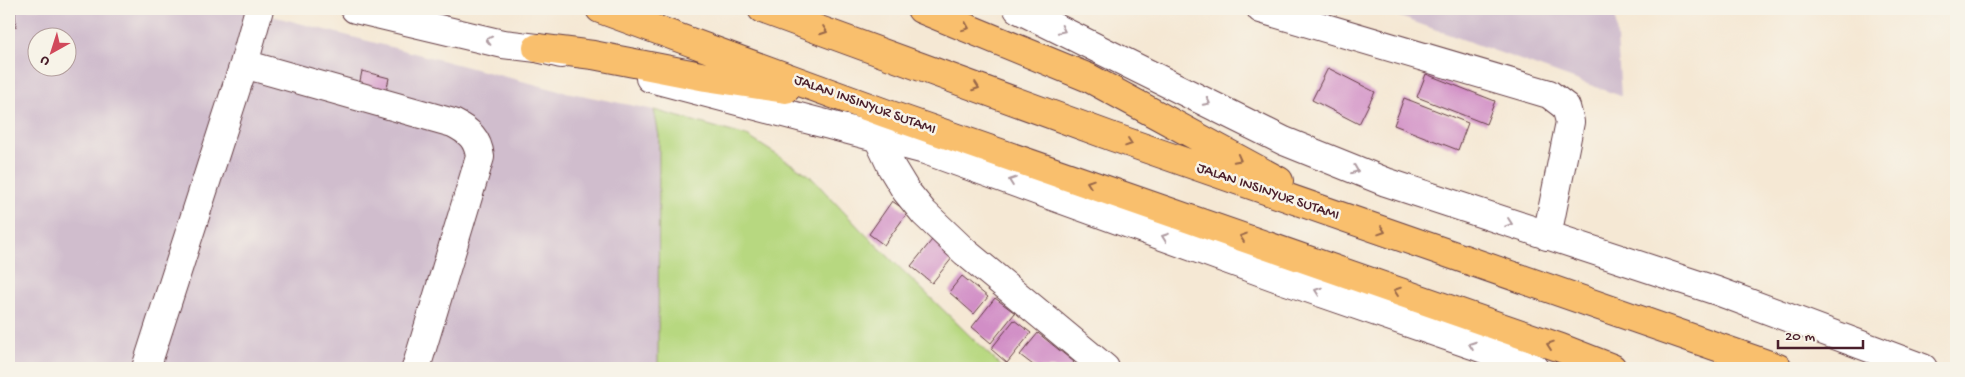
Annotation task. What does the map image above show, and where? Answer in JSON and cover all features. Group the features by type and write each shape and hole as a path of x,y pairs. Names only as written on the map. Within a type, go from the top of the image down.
{"highway":[{"name":"JALAN INSINYUR SUTAMI","path":"600,9 844,98 882,126 1561,348 1612,368"},
{"name":"JALAN INSINYUR SUTAMI","path":"762,9 1113,137 1778,368"},
{"path":"921,9 1088,78 1356,222"},
{"path":"537,48 593,55 725,81 844,98"}],"street":[{"path":"146,368 244,64 259,9"},
{"path":"355,9 503,44 537,48 882,126 925,150 1534,368"},
{"path":"1018,9 1284,141 1386,182 1717,291 1923,368"},
{"path":"1260,9 1549,94 1566,107 1570,122 1547,236"},
{"path":"244,64 453,123 465,129 479,145 480,157 416,368"},
{"path":"882,126 892,168 906,191 936,226 1105,368"}],"shaded area":[{"path":"9,9 245,9 556,90 654,110 659,136 658,368 9,368"},
{"path":"1378,9 1615,9 1621,96"}],"green space":[{"path":"654,110 747,136 809,175 861,230 1003,368 658,368 659,136"}],"building":[{"path":"9,9 15,9 16,27 9,27"},
{"path":"1328,68 1375,92 1359,124 1312,100"},
{"path":"362,71 389,78 385,97 358,91"},
{"path":"1426,74 1495,101 1486,124 1417,97"},
{"path":"1404,98 1468,123 1458,150 1394,125"},
{"path":"892,201 908,212 884,245 869,234"},
{"path":"936,235 957,252 932,283 911,266"},
{"path":"962,276 988,297 974,314 949,292"},
{"path":"995,298 1015,313 991,343 972,327"},
{"path":"1014,320 1031,333 1007,363 991,349"},
{"path":"1038,333 1074,362 1070,368 1037,368 1020,355"}]}
